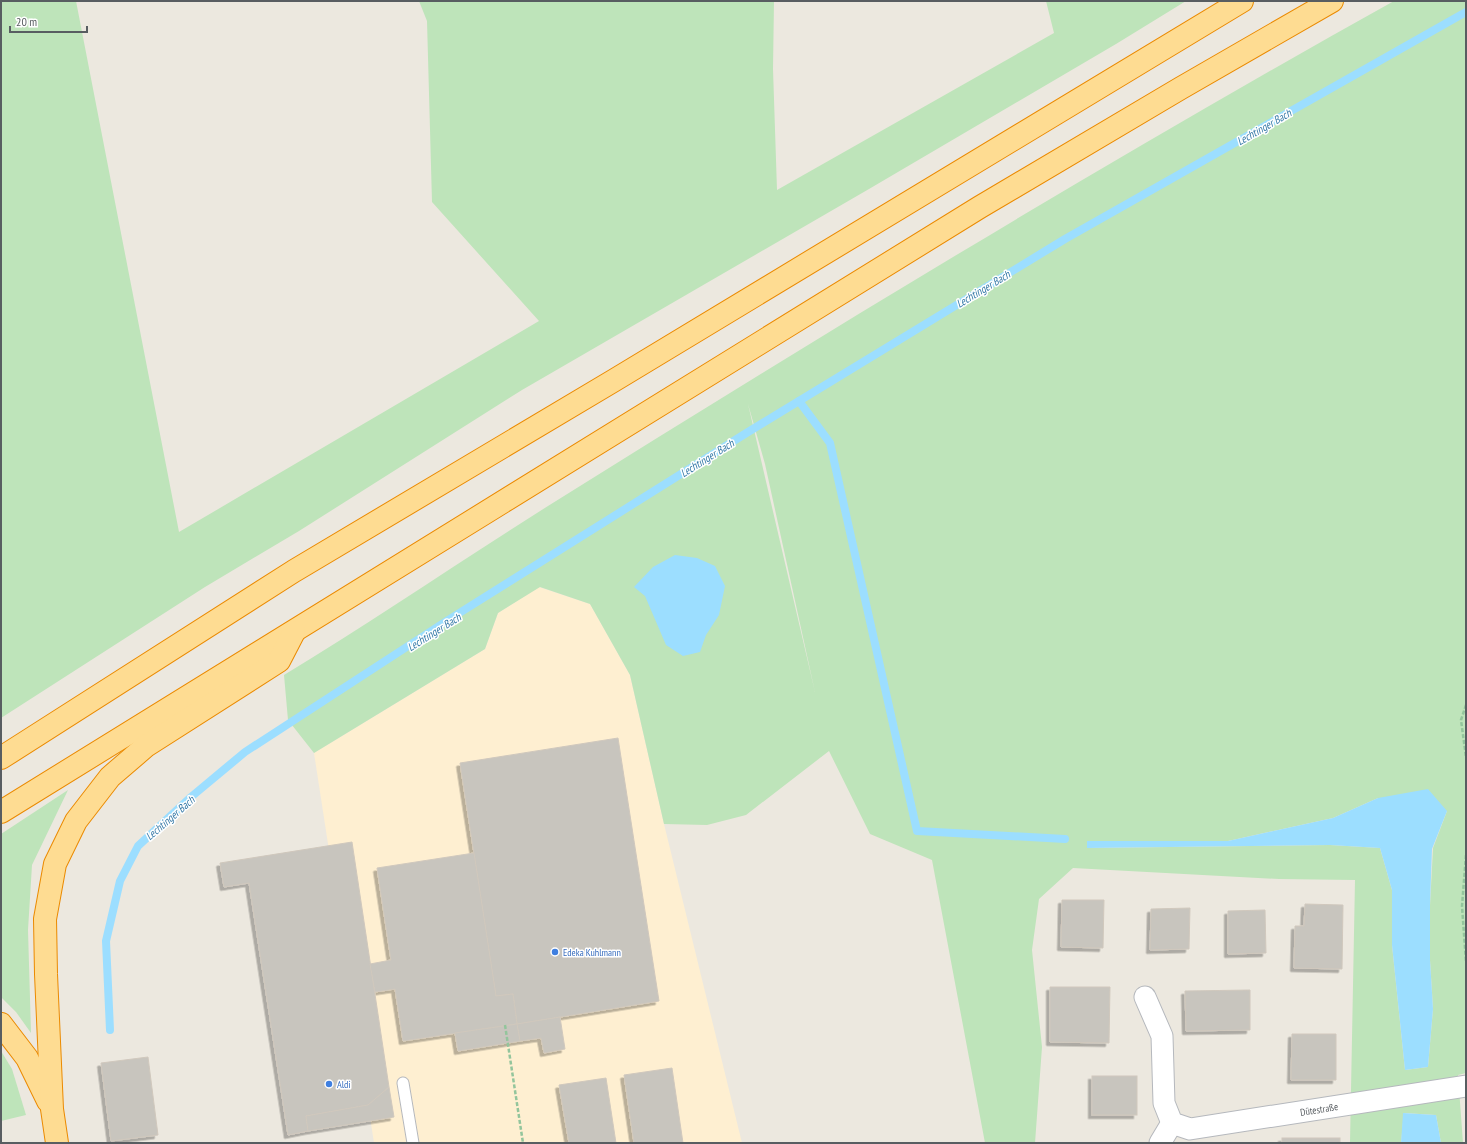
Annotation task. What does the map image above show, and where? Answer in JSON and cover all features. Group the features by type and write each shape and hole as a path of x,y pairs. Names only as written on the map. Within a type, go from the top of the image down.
{"highway":[{"path":"1,758 294,571 613,381 1242,1"},
{"path":"1,812 980,207 1174,92 1332,1"},
{"path":"58,1143 52,1109 45,919 55,864 76,821 110,777 146,746 280,661 294,632"},
{"path":"1,1024 27,1058 52,1109"}],"street":[{"path":"1145,997 1162,1036 1164,1104 1172,1123 1160,1143"},
{"name":"Dütestraße","path":"1172,1123 1190,1129 1466,1086"}],"lane":[{"path":"403,1083 413,1143"}],"path":[{"path":"1466,705 1461,720 1466,757"},
{"path":"1466,855 1462,906 1466,962"},
{"path":"505,1025 523,1143"}],"shaded area":[{"path":"539,587 590,604 630,675 664,824 742,1143 374,1143 314,753 485,649 498,613"}],"green space":[{"path":"1,1 76,1 179,532 539,321 432,202 427,21 419,1 774,1 773,69 777,190 1054,33 1046,1 1186,1 1116,44 869,189 522,390 299,531 205,587 1,718"},
{"path":"1394,1 1466,1 1466,1073 1458,1075 1463,1143 1441,1143 1436,1115 1404,1113 1401,1143 1350,1143 1355,880 1279,879 1073,868 1039,899 1032,950 1042,1047 1035,1143 985,1143 932,860 870,834 829,751 746,815 707,825 664,824 630,675 590,604 540,587 498,613 485,649 314,753 288,720 284,675 548,506 757,376 1073,185","holes":["748,404 765,464 815,692","1378,798 1447,811 1433,848 1430,905 1430,960 1433,1009 1428,1067 1405,1070 1392,945 1392,890 1380,848 1330,845 1087,848 1087,841 1228,841 1333,818"]},
{"path":"68,790 32,865 28,930 31,1033 16,1012 1,997 1,834"},
{"path":"1,1051 12,1069 26,1115 1,1121"}],"water":[{"path":"675,555 697,558 715,566 725,586 719,615 706,635 700,652 683,656 666,645 645,596 634,587 653,567"},
{"path":"1428,789 1447,811 1432,849 1430,960 1433,1009 1428,1067 1405,1070 1392,945 1392,890 1380,848 1330,845 1087,848 1087,841 1228,841 1333,818 1378,798"},
{"path":"1403,1113 1436,1115 1441,1143 1401,1143"}],"building":[{"path":"618,738 659,1001 517,1024 513,994 496,996 460,763"},
{"path":"352,842 389,1087 368,1105 306,1116 308,1131 288,1135 249,883 224,887 220,863"},
{"path":"474,853 496,996 513,994 517,1024 403,1041 395,989 375,992 370,964 391,960 377,868"},
{"path":"1062,900 1104,900 1103,948 1061,947"},
{"path":"1305,904 1343,905 1342,969 1294,968 1295,926 1304,926"},
{"path":"1190,908 1189,949 1150,950 1151,909"},
{"path":"1265,910 1266,953 1228,954 1228,911"},
{"path":"1050,987 1110,987 1109,1043 1050,1042"},
{"path":"1250,990 1250,1030 1186,1031 1185,991"},
{"path":"560,1017 565,1049 544,1053 541,1038 520,1041 517,1024"},
{"path":"517,1024 520,1041 458,1051 455,1033"},
{"path":"1292,1034 1336,1034 1336,1080 1291,1080"},
{"path":"148,1057 158,1135 111,1141 101,1063"},
{"path":"672,1068 683,1143 634,1143 624,1075"},
{"path":"1092,1076 1137,1076 1137,1115 1092,1115"},
{"path":"606,1078 616,1143 569,1143 559,1085"},
{"path":"389,1087 394,1117 308,1131 306,1116 368,1105"},
{"path":"1282,1138 1340,1138 1340,1143 1282,1143"}],"waterway":[{"name":"Lechtinger Bach","path":"110,1030 106,941 120,881 138,846 191,797 245,752 445,622 748,432 1065,239 1466,12"},
{"path":"799,401 830,443 917,831 1065,839"}],"place":[{"name":"Edeka Kuhlmann","path":"555,952"},
{"name":"Aldi","path":"329,1084"}]}
